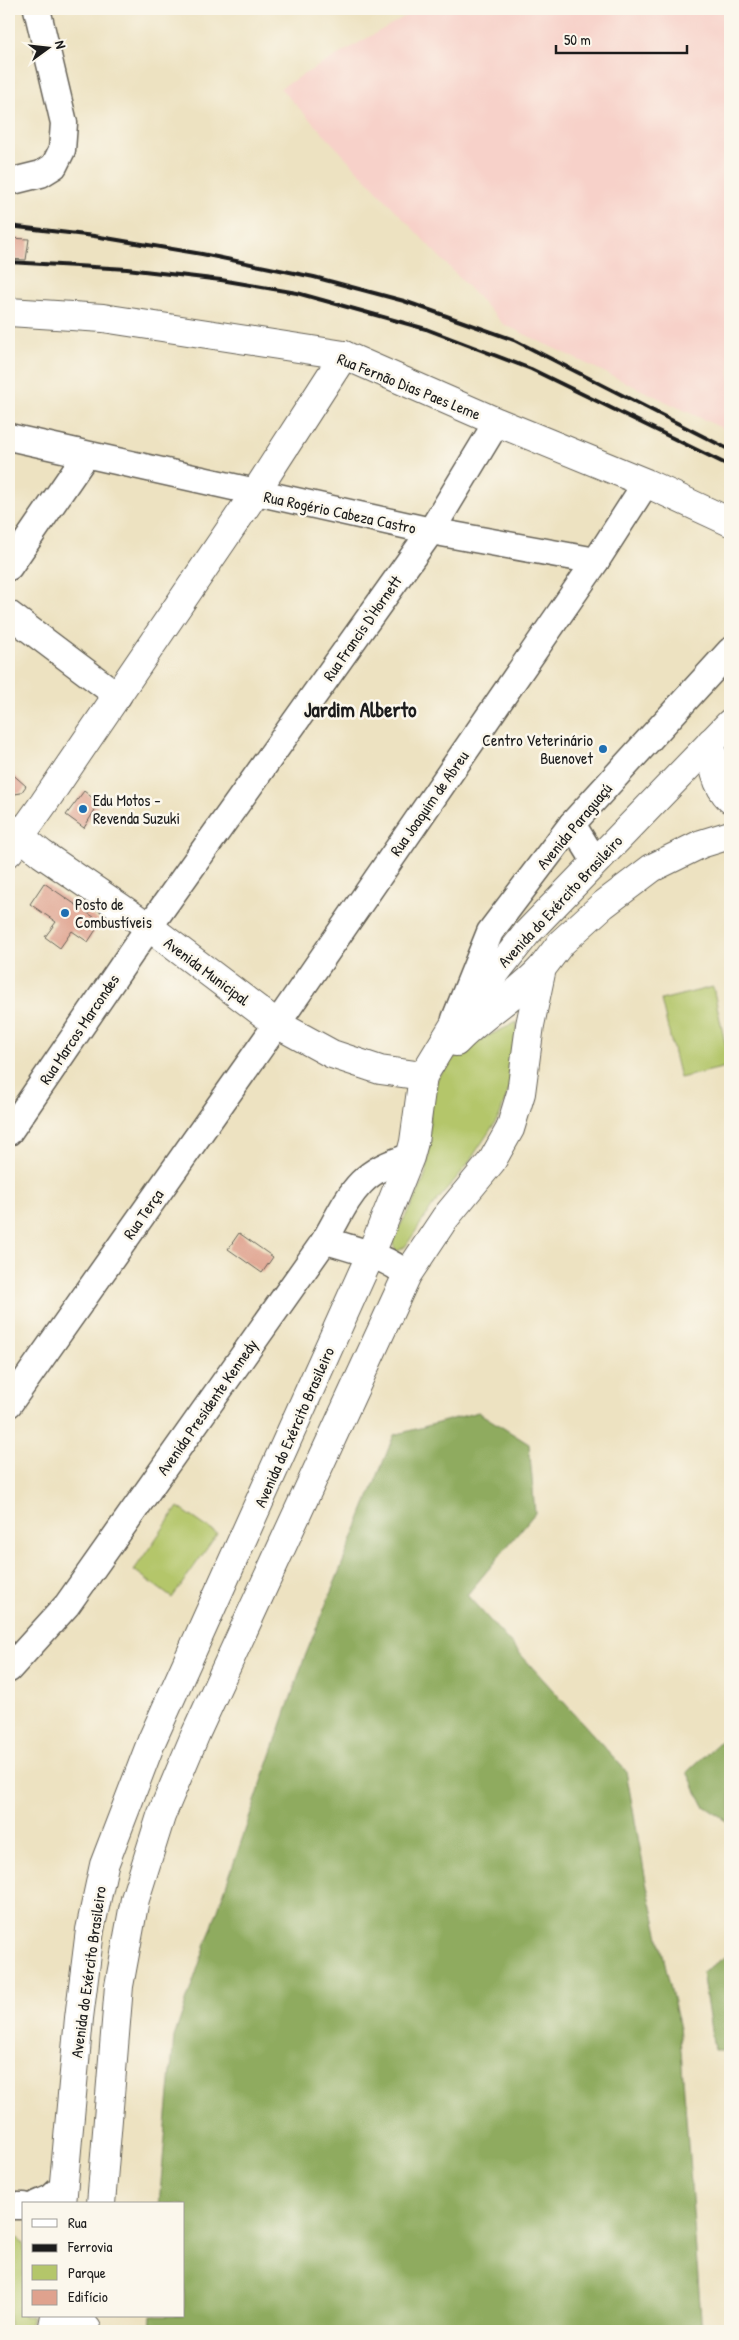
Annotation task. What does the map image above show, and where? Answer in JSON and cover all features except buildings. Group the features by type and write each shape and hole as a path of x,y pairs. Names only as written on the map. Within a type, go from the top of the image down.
{"main road":[{"name":"Rua Fernão Dias Paes Leme","path":"9,312 103,318 344,355 496,422 646,483 729,522"},
{"path":"12,838 44,803 118,696 344,355"},
{"name":"Avenida do Exército Brasileiro","path":"63,2195 79,2018 90,1930 104,1865 152,1740 370,1256 410,1157 414,1142 423,1076 454,1025 527,933 730,723"},
{"path":"711,742 713,766 718,782 730,799"},
{"name":"Avenida do Exército Brasileiro","path":"101,2202 119,1986 135,1899 161,1816 196,1733 407,1275 444,1218 492,1161 510,1129 521,1093 531,1018 542,968 561,943 580,924 652,868 701,844 730,835"},
{"name":"Avenida Municipal","path":"12,838 42,854 149,927 277,1024 332,1054 380,1070 423,1076"},
{"path":"423,1076 469,1029 517,994 542,968"},
{"path":"52,2331 55,2318"}],"street":[{"path":"9,182 41,174 54,166 62,150 64,122 37,9"},
{"name":"Rua Francis D'Hornett","path":"149,927 431,532 496,422"},
{"name":"Rua Rogério Cabeza Castro","path":"9,437 431,532 596,561"},
{"path":"9,568 86,455"},
{"name":"Rua Joaquim de Abreu","path":"277,1024 596,561 646,483"},
{"path":"9,614 118,696"},
{"name":"Avenida Paraguaçú","path":"454,1025 490,932 572,824 730,651"},
{"path":"572,824 595,861"},
{"name":"Rua Marcos Marcondes","path":"9,1132 149,927"},
{"name":"Rua Terça","path":"9,1404 277,1024"},
{"name":"Avenida Presidente Kennedy","path":"9,1668 67,1604 325,1240 356,1186 370,1173 389,1162 410,1157"},
{"path":"325,1240 397,1266 407,1275"},
{"path":"39,2202 63,2195"}],"shaded area":[{"path":"418,9 730,9 730,432 503,324 280,88"}],"green space":[{"path":"713,987 730,1066 680,1078 661,1000"},
{"path":"517,1022 516,1070 499,1117 465,1168 432,1207 405,1247 396,1252 392,1241 426,1173 431,1106 436,1082 443,1070 464,1050"},
{"path":"478,1412 529,1444 535,1513 467,1595 626,1771 646,1881 679,2024 702,2331 150,2331 151,2318 185,2318 185,2202 159,2202 174,2037 304,1659 394,1435"},
{"path":"178,1507 217,1534 172,1598 134,1570"},
{"path":"730,1732 730,1823 704,1806 687,1772"},
{"path":"730,1954 730,2050 714,2050 702,1972"},
{"path":"9,2232 22,2242 22,2318 31,2318 28,2331 9,2331"}],"railway":[{"path":"9,226 94,236 202,254 314,277 404,301 514,340 730,450"},
{"path":"9,262 127,269 221,280 297,293 426,329 531,369 730,466"}],"place":[{"name":"Centro Veterinário Buenovet","path":"603,749"},
{"name":"Edu Motos - Revenda Suzuki","path":"83,809"},
{"name":"Posto de Combustíveis","path":"65,913"}],"district":[{"name":"Jardim Alberto","path":"360,709"}]}
